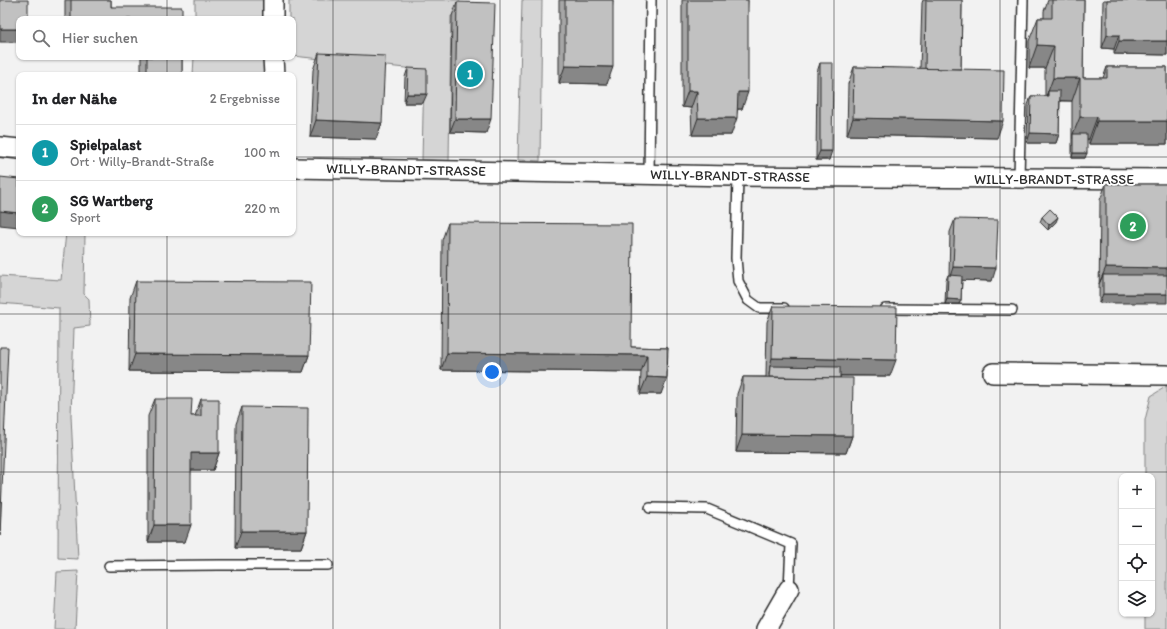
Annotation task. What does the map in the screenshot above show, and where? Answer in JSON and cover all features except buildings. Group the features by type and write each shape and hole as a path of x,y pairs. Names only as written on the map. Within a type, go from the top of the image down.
{"street":[{"path":"273,0 273,16"},
{"path":"273,60 274,72"},
{"path":"0,147 16,149"},
{"name":"WILLY-BRANDT-STRASSE","path":"296,168 649,175 1167,179"},
{"path":"993,373 1167,375"},
{"path":"766,629 789,589"}],"lane":[{"path":"649,175 651,0"},
{"path":"1019,178 1023,0"},
{"path":"738,176 736,258 738,281 748,300 759,308 795,308"},
{"path":"879,309 1012,310"},
{"path":"650,508 708,509 791,544 789,589"},
{"path":"109,566 328,565"}],"shaded area":[{"path":"195,0 265,0 265,16 195,16"},
{"path":"289,0 459,0 459,15 451,16 449,161 422,160 424,70 296,56 296,16 289,16"},
{"path":"522,0 542,0 540,161 518,160"},
{"path":"194,60 265,60 264,72 193,72"},
{"path":"66,236 85,236 84,294 89,299 90,326 74,328 71,416 78,559 58,558 59,308 0,303 0,276 61,280"},
{"path":"1167,386 1167,629 1145,629 1145,617 1155,617 1155,473 1145,473 1145,420 1151,396"},
{"path":"78,571 75,629 54,629 57,572"}],"place":[{"name":"Spielpalast","path":"470,74"},
{"name":"SG Wartberg","path":"1133,226"}]}
